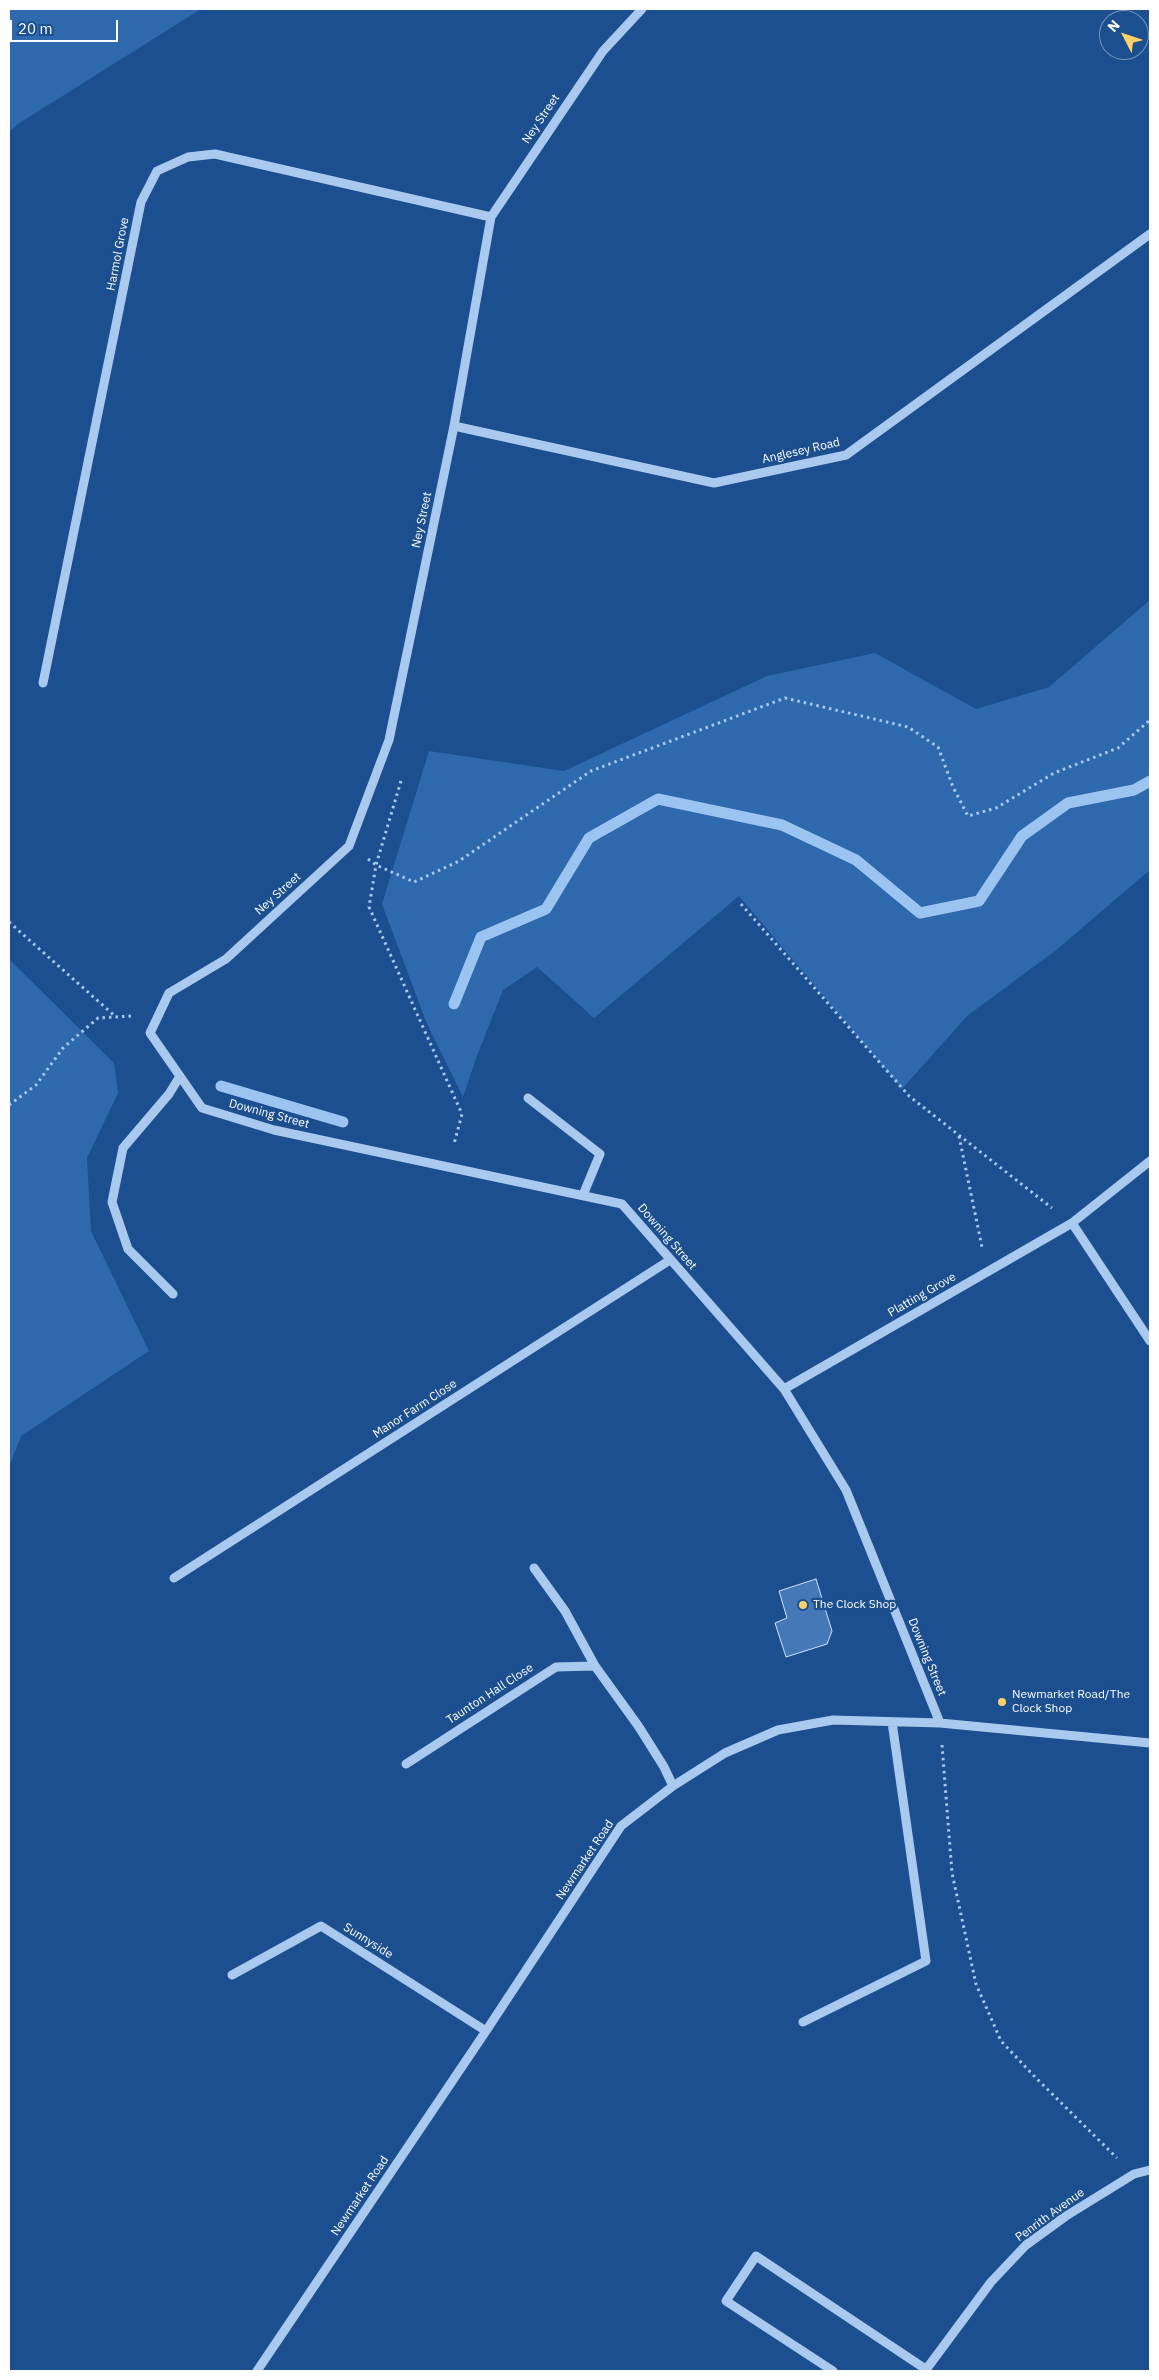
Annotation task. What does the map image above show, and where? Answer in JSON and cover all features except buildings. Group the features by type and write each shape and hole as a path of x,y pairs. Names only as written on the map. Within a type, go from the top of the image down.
{"street":[{"name":"Ney Street","path":"170,993 226,958 349,846 389,740 454,426 486,256 491,216 603,51 642,9"},
{"name":"Harmol Grove","path":"43,683 141,202 157,171 188,157 215,154 491,216"},
{"name":"Anglesey Road","path":"454,426 714,483 846,455 1150,234"},
{"name":"Downing Street","path":"170,993 150,1033 202,1108 274,1130 622,1204 784,1389 846,1490 940,1723"},
{"path":"173,1294 128,1249 112,1202 123,1148 169,1094 180,1076"},
{"path":"528,1098 600,1154 583,1196"},
{"name":"Platting Grove","path":"784,1389 1072,1223 1150,1161"},
{"path":"1072,1223 1150,1341"},
{"name":"Manor Farm Close","path":"174,1578 670,1260"},
{"path":"534,1568 565,1611 595,1666 639,1727 664,1767 673,1786"},
{"name":"Taunton Hall Close","path":"406,1764 556,1667 595,1666"},
{"name":"Newmarket Road","path":"256,2371 486,2031 621,1826 673,1786 725,1753 778,1730 833,1720 940,1723 1150,1743"},
{"path":"803,2022 926,1961 892,1722"},
{"name":"Sunnyside","path":"232,1975 321,1926 486,2031"},
{"name":"Penrith Avenue","path":"926,2370 991,2282 1026,2245 1066,2216 1134,2174 1150,2170"},
{"path":"833,2371 726,2301 756,2256 926,2370"}],"path":[{"path":"349,846 376,865 414,882 459,861 591,771 786,698 908,727 938,747 952,787 968,816 996,808 1054,773 1118,748 1150,720"},
{"path":"401,780 376,865 369,907 462,1114 448,1167"},
{"path":"741,904 909,1096 1072,1223"},
{"path":"9,922 116,1017"},
{"path":"9,1105 36,1085 63,1048 98,1018 159,1014"},
{"path":"959,1135 988,1272"},
{"path":"940,1723 952,1874 976,1984 1001,2041 1134,2174"}],"shaded area":[{"path":"9,9 201,9 18,124 9,132"},
{"path":"1150,600 1150,870 1055,951 967,1016 902,1089 739,896 594,1018 537,967 503,990 463,1097 427,1024 382,904 429,751 564,771 767,676 875,653 976,709 1049,687"},
{"path":"9,959 114,1063 118,1093 87,1158 91,1231 149,1351 21,1436 9,1467"}],"waterway":[{"path":"454,1004 481,937 546,909 589,838 658,799 782,825 856,860 920,913 979,901 1022,836 1068,803 1134,790 1150,781"},
{"path":"221,1086 343,1122"}],"place":[{"name":"The Clock Shop","path":"803,1605"},
{"name":"Newmarket Road/The Clock Shop","path":"1002,1702"}]}
